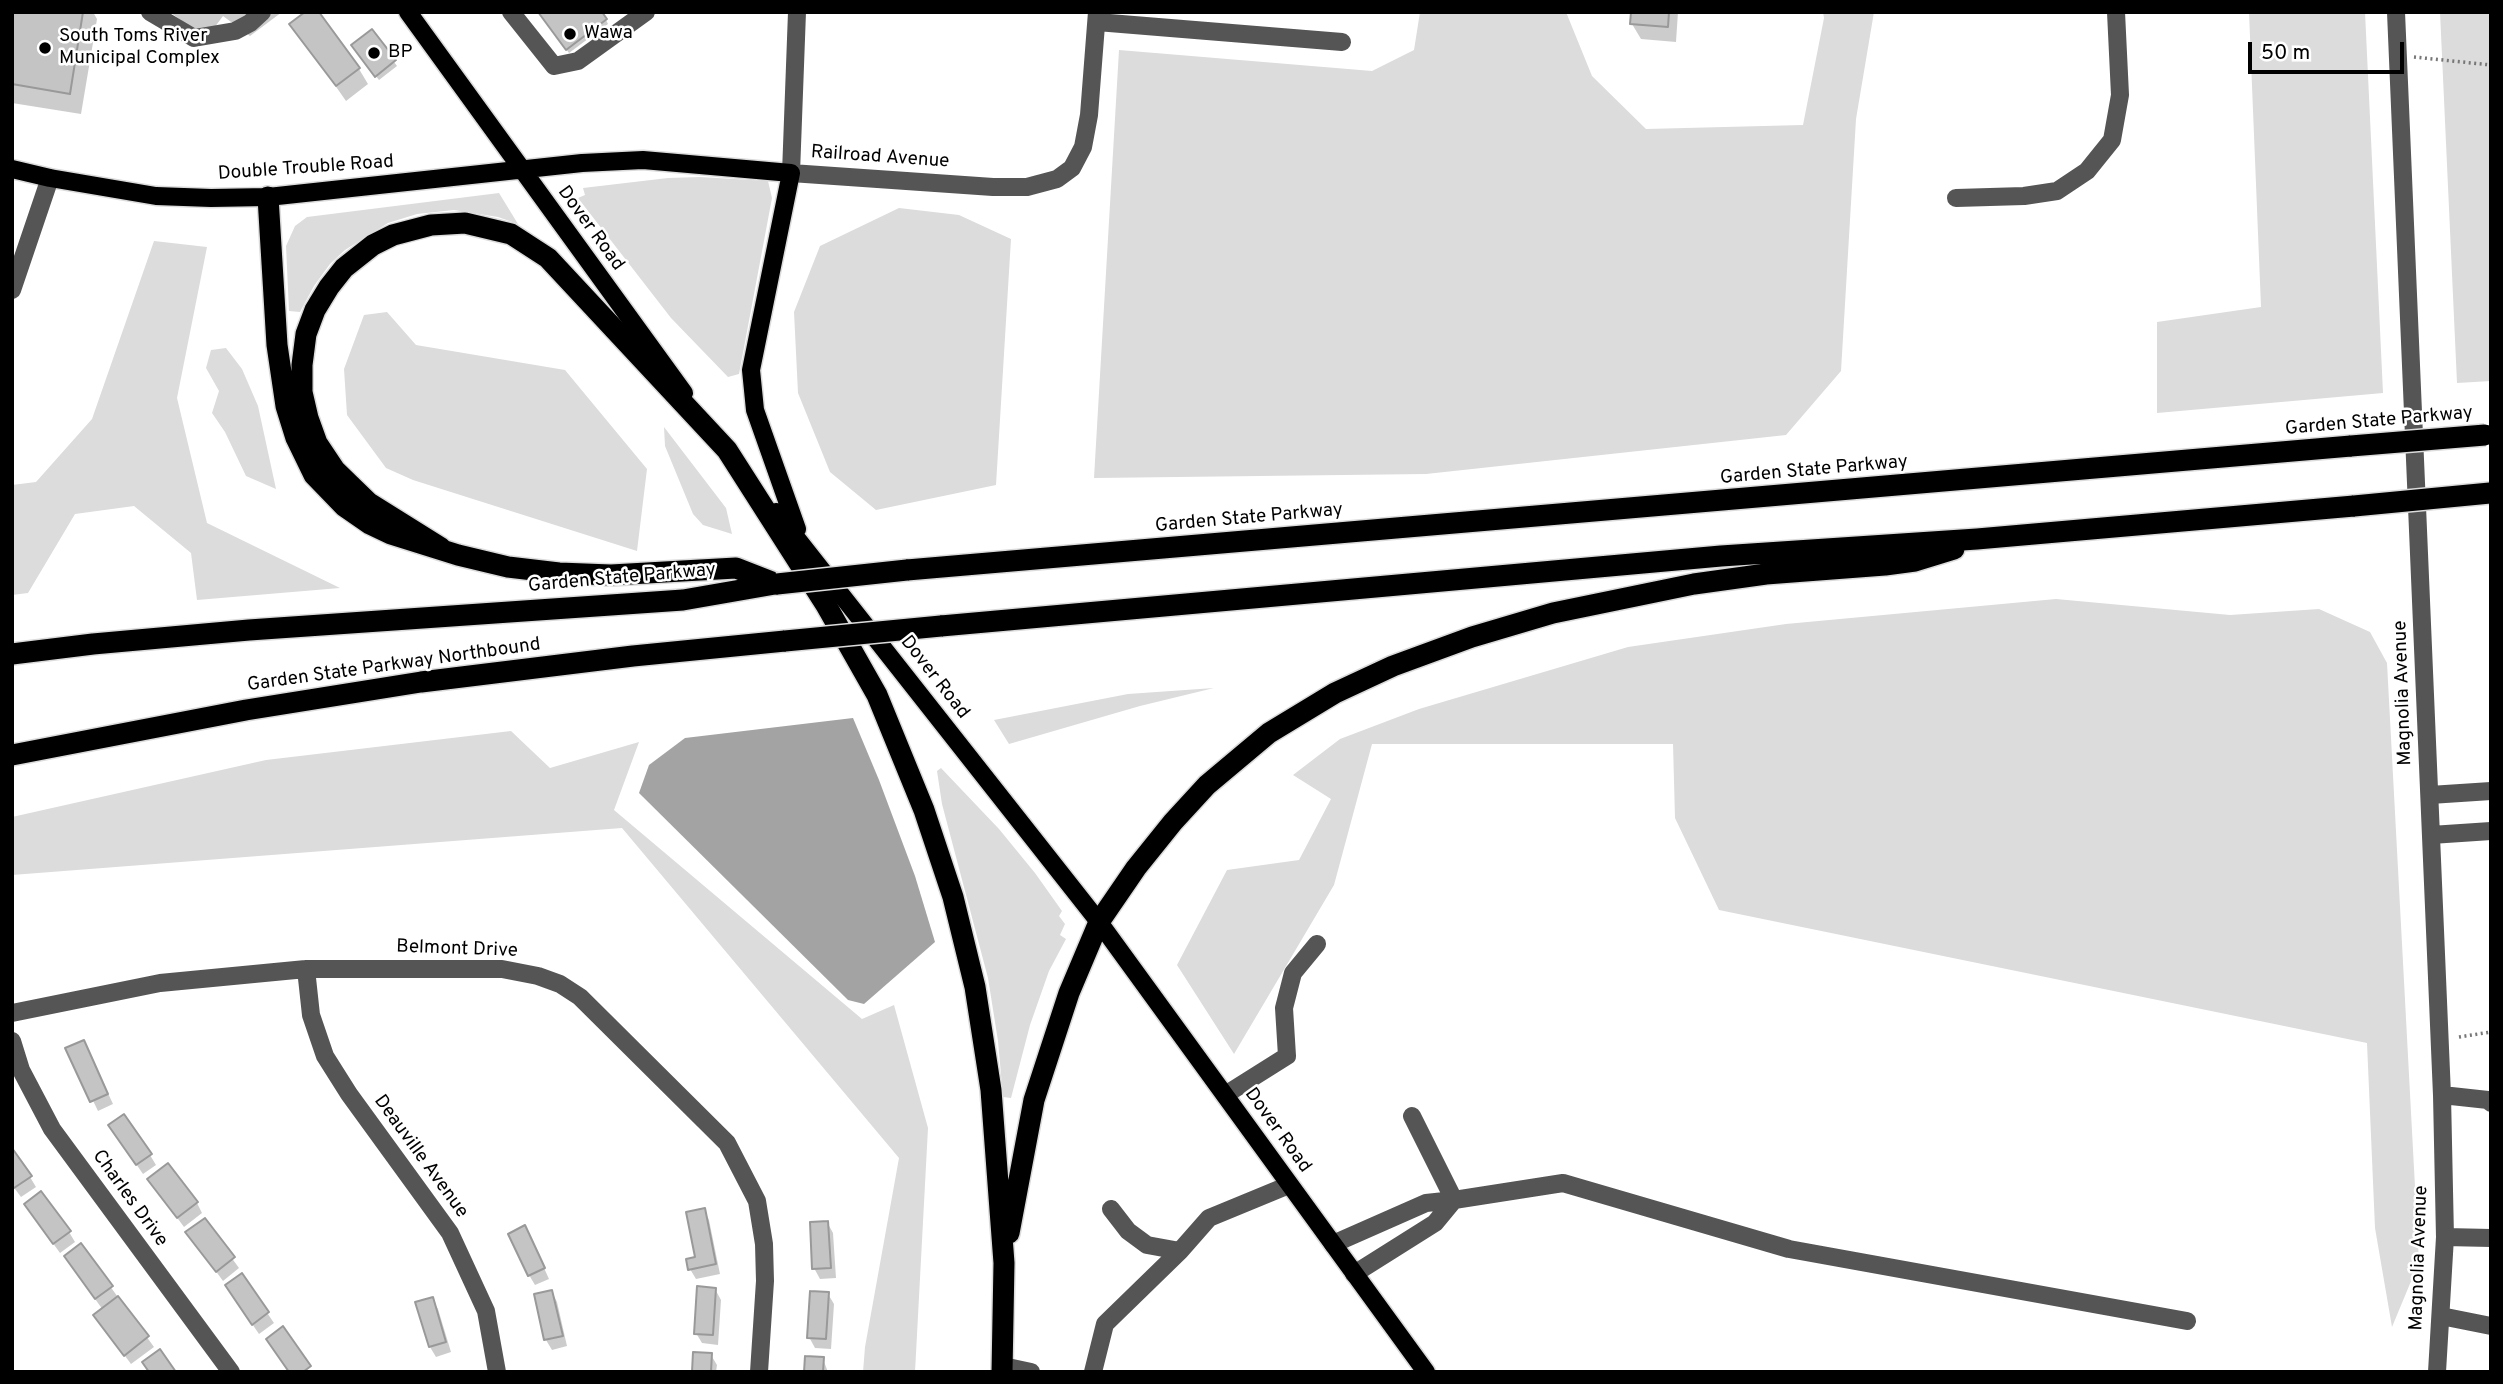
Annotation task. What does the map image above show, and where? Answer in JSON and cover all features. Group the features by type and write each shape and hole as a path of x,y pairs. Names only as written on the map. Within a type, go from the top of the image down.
{"highway":[{"path":"268,197 279,365 290,425 304,457 323,487 359,517 391,534 480,561 559,573 611,575 736,568 778,584"},
{"path":"441,548 369,503 335,471 317,443 308,418 301,372 304,342 311,321 322,297 344,268 373,245 393,235 431,225 465,223 489,227 521,239 558,266 605,321 726,450 826,605 877,695 924,810 953,897 975,987 991,1090 1004,1263 1002,1369"},
{"name":"Garden State Parkway","path":"12,654 249,630 683,600 778,584 907,570 2488,435"},
{"path":"1004,1263 1034,1100 1069,993 1099,922 1172,822 1207,785 1269,733 1305,710 1393,666 1515,623 1585,605 1731,579 1915,561 1977,539 2491,493"},
{"name":"Garden State Parkway Northbound","path":"12,755 246,710 421,682 633,656 1721,556 1977,539"}],"main road":[{"name":"Dover Road","path":"411,13 522,171 726,450 1099,922 1426,1372"},
{"name":"Railroad Avenue","path":"522,171 582,163 643,160 791,173"},
{"name":"Double Trouble Road","path":"12,169 50,178 156,195 268,197 522,171"},
{"path":"791,173 751,370 755,410 803,545"}],"street":[{"path":"150,12 194,38 234,31 250,23 262,12"},
{"path":"510,12 554,66 578,61 634,16"},
{"path":"791,173 797,12"},
{"path":"1956,198 2024,196 2057,191 2087,171 2112,140 2120,95 2116,12"},
{"name":"Magnolia Avenue","path":"2396,12 2442,1095 2445,1237 2437,1372"},
{"path":"1097,17 1342,42"},
{"name":"Railroad Avenue","path":"791,173 993,187 1027,187 1057,179 1072,168 1083,148 1089,115 1097,17"},
{"path":"12,290 50,178"},
{"path":"2430,795 2491,791"},
{"path":"2431,835 2491,831"},
{"path":"1225,1095 1287,1056 1283,1008 1293,973 1317,944"},
{"name":"Belmont Drive","path":"12,1013 160,983 306,969 502,969 538,976 560,984 580,997 727,1143 757,1201 764,1244 765,1281 759,1372"},
{"name":"Deauville Avenue","path":"306,969 311,1015 326,1056 349,1094 450,1233 486,1311 497,1372"},
{"name":"Charles Drive","path":"12,1041 21,1070 52,1129 231,1372"},
{"path":"2442,1095 2488,1100 2491,1103"},
{"path":"1412,1116 1454,1200"},
{"path":"1333,1244 1426,1203 1563,1183 1790,1249 2187,1321"},
{"path":"1093,1372 1105,1324 1180,1251 1209,1218 1289,1185"},
{"path":"1354,1274 1435,1223 1454,1200"},
{"path":"1111,1209 1128,1231 1147,1245 1180,1251"},
{"path":"2445,1237 2491,1238"},
{"path":"2441,1316 2491,1326"},
{"path":"1002,1369 1031,1372"}],"path":[{"path":"2398,55 2491,65"},
{"path":"2440,1040 2491,1032"}],"shaded area":[{"path":"1420,12 1566,12 1592,76 1646,129 1803,125 1823,12 1874,12 1856,119 1841,371 1786,435 1426,474 1094,478 1119,50 1372,71 1414,50"},
{"path":"2249,12 2365,12 2383,393 2157,413 2157,322 2261,307"},
{"path":"2440,12 2491,12 2491,381 2457,383"},
{"path":"700,177 768,181 772,198 739,374 728,377 671,318 578,198 585,195 583,188"},
{"path":"499,193 518,224 498,217 454,210 417,214 388,223 345,250 330,264 314,286 300,312 289,311 286,246 295,226 307,217"},
{"path":"899,208 959,215 1011,239 996,485 876,510 830,472 798,393 794,312 820,246"},
{"path":"154,241 207,247 177,398 207,523 340,588 197,600 191,553 134,506 75,514 28,593 12,595 12,485 36,482 92,419"},
{"path":"387,312 416,345 565,370 647,469 637,551 413,480 386,468 347,415 344,369 364,315"},
{"path":"226,348 242,369 258,406 276,489 246,476 225,432 212,413 219,391 206,368 211,350"},
{"path":"664,427 726,508 732,534 703,525 693,514 665,446"},
{"path":"2056,599 2230,615 2319,609 2370,632 2387,663 2419,1262 2392,1327 2375,1228 2367,1043 1719,910 1675,818 1673,744 1372,744 1334,885 1234,1054 1177,965 1227,870 1299,860 1331,799 1293,775 1340,739 1419,709 1628,647 1786,624"},
{"path":"1214,688 1140,706 1009,744 994,720 1128,694"},
{"path":"853,718 915,876 935,942 864,1004 848,1000 639,793 649,765 685,738"},
{"path":"511,731 550,768 639,742 614,810 862,1019 894,1005 928,1128 915,1372 863,1372 865,1347 899,1158 622,828 12,875 12,817 266,760"},
{"path":"941,768 999,829 1035,873 1062,911 1059,916 1065,924 1060,935 1066,939 1049,971 1030,1025 1011,1098 1003,1097 988,978 942,804 937,771"}],"building":[{"name":"South Toms River Municipal Complex","path":"12,12 83,12 70,94 12,84"},
{"path":"305,12 319,12 360,68 336,86 289,24"},
{"name":"Wawa","path":"538,12 602,12 607,19 566,50"},
{"path":"1631,12 1669,12 1668,27 1630,24"},
{"name":"BP","path":"372,29 396,60 375,77 351,45"},
{"path":"84,1040 108,1094 90,1102 65,1048"},
{"path":"124,1114 152,1154 136,1165 108,1125"},
{"path":"12,1148 32,1176 14,1188 12,1186"},
{"path":"168,1163 198,1202 177,1218 147,1179"},
{"path":"41,1191 71,1231 53,1244 24,1204"},
{"path":"705,1208 716,1264 688,1270 686,1259 695,1257 686,1212"},
{"path":"205,1218 235,1257 216,1272 185,1232"},
{"path":"828,1221 831,1268 812,1269 810,1222"},
{"path":"525,1225 545,1268 528,1276 508,1234"},
{"path":"81,1243 113,1286 95,1299 64,1256"},
{"path":"242,1273 269,1312 252,1325 225,1285"},
{"path":"697,1286 716,1288 713,1335 694,1334"},
{"path":"552,1290 563,1336 544,1340 534,1294"},
{"path":"810,1291 829,1292 826,1339 807,1338"},
{"path":"118,1296 149,1336 124,1356 93,1315"},
{"path":"433,1297 446,1342 429,1347 415,1302"},
{"path":"283,1326 311,1366 303,1372 289,1372 266,1339"},
{"path":"160,1349 176,1372 149,1372 142,1362"},
{"path":"693,1352 712,1353 711,1372 692,1372"},
{"path":"805,1356 824,1357 823,1372 804,1372"}],"place":[{"name":"Wawa","path":"570,34"},
{"name":"South Toms River Municipal Complex","path":"45,48"},
{"name":"BP","path":"374,53"}]}
